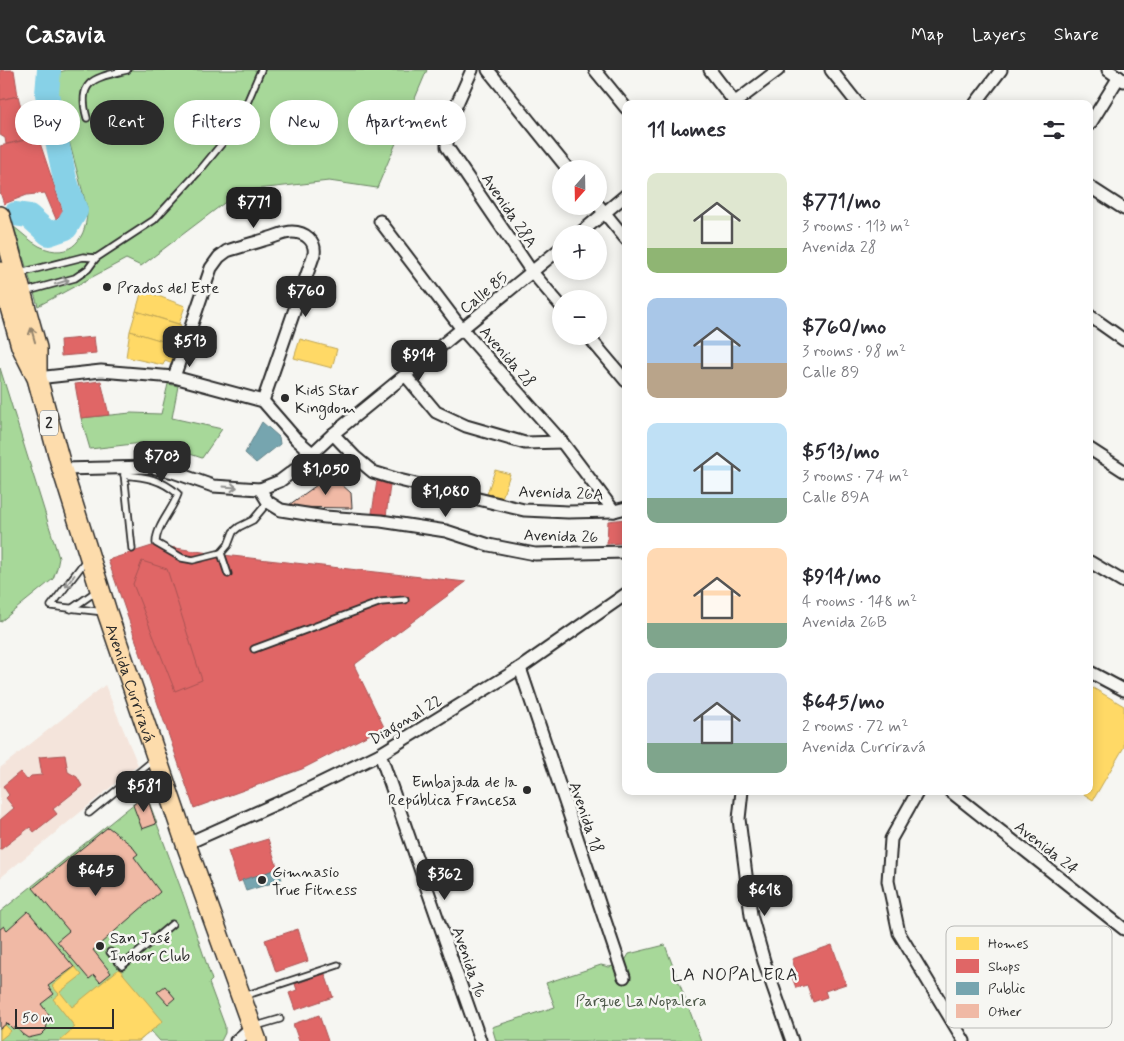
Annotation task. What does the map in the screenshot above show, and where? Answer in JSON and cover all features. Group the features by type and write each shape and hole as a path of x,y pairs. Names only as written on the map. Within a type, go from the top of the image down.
{"highway":[{"name":"Avenida Curriravá","path":"0,216 21,346 36,378 106,612 186,844 256,1037"},
{"name":"Avenida Curriravá","path":"8,273 21,293 37,348 36,378"}],"street":[{"name":"Avenida 28A","path":"472,70 446,126 447,147 532,272 552,295"},
{"path":"488,70 561,160"},
{"path":"595,70 622,103"},
{"path":"710,70 733,100"},
{"path":"739,100 778,70"},
{"path":"831,70 855,100"},
{"path":"978,100 1000,70"},
{"path":"1093,120 1121,79 1108,70"},
{"path":"1093,189 1124,209"},
{"path":"608,206 622,197"},
{"path":"587,225 596,215"},
{"path":"605,215 622,234"},
{"name":"Avenida 28","path":"380,221 462,329 562,442 614,511"},
{"path":"174,377 211,268 219,256 227,251 290,232 302,234 310,237 314,247 314,254 263,401"},
{"name":"Calle 85","path":"260,489 280,481 296,469 333,434 552,255"},
{"path":"1093,318 1124,340"},
{"path":"596,345 622,376"},
{"path":"36,378 101,371 174,377 263,401 296,439 312,453"},
{"path":"406,376 436,412 466,426 525,443 562,442"},
{"name":"Avenida 26A","path":"333,434 355,457 373,472 399,480 524,510 568,512 614,511 622,509"},
{"path":"1093,451 1124,471"},
{"path":"62,469 123,471 151,467 173,472 213,486 260,489 268,502"},
{"name":"Avenida 26","path":"268,502 281,510 381,521 446,531 489,545 535,554 622,552"},
{"path":"1093,564 1124,582"},
{"name":"Diagonal 22","path":"186,844 298,794 380,754 520,668 622,597"},
{"name":"Avenida 18","path":"520,668 624,977"},
{"path":"1093,674 1124,690"},
{"name":"Avenida 16","path":"380,754 480,1040"},
{"path":"742,795 739,819 751,915 764,961 792,1041"},
{"path":"916,795 892,839 888,881 899,933 946,1011"},
{"name":"Avenida 24","path":"955,795 1124,929"},
{"path":"956,1028 964,1041"},
{"path":"236,1041 256,1037"}],"lane":[{"path":"87,118 83,99 86,88 96,79 127,70"},
{"path":"21,293 75,278 88,269 96,258 154,220 201,170 233,130 261,70"},
{"path":"8,273 83,257 96,258"},
{"path":"132,549 123,471 146,476 168,486 178,494 156,535 156,543 168,552 182,558 194,560 222,553 228,546 233,532 253,520 268,502"},
{"path":"222,553 228,574"},
{"path":"88,556 52,606 106,612"},
{"path":"71,609 99,589"},
{"path":"254,649 381,602 405,600"},
{"path":"89,813 156,758"},
{"path":"110,952 122,966 172,924"},
{"path":"242,997 338,965"},
{"path":"256,1037 280,1019"}],"shaded area":[{"path":"105,685 138,765 0,878 0,768"}],"green space":[{"path":"67,70 427,70 414,100 348,100 348,145 395,145 377,188 329,181 240,191 141,266 126,259 38,306 14,227 39,246 60,251 69,249 81,237 87,219 87,208 70,145 80,145 80,100 58,100 51,74"},
{"path":"0,368 59,558 53,579 0,622"},
{"path":"168,384 178,386 172,418 222,429 202,458 160,444 142,443 90,449 81,418 131,413 161,414"},
{"name":"San José Indoor Club","path":"146,794 212,980 209,983 225,1026 225,1033 221,1041 160,1041 151,1031 139,1041 0,1041 0,912"},
{"name":"Parque La Nopalera","path":"665,945 701,1041 496,1041 492,1027 555,1007 546,983 601,965 609,967 623,964 629,954"}],"building: Homes":[{"path":"142,290 185,306 179,324 136,311"},
{"path":"136,311 181,325 175,345 130,331"},
{"path":"130,331 179,346 173,363 165,360 163,365 126,357"},
{"path":"300,339 337,349 332,368 294,358"},
{"path":"495,470 510,474 502,498 487,494"},
{"path":"1093,688 1124,706 1124,747 1093,800 1085,795 1093,795"},
{"path":"75,967 82,975 60,992 72,1007 119,969 163,1021 139,1041 59,1041 75,1027 53,999 59,994 52,986"},
{"path":"5,1025 11,1031 0,1040 0,1029"}],"building: Shops":[{"path":"0,70 14,70 18,96 0,100"},
{"path":"18,96 19,100 15,100 15,142 6,144 5,138 0,135 0,100"},
{"path":"15,142 15,145 41,145 63,212 56,219 45,193 27,195 4,204 0,192 0,146"},
{"path":"94,337 96,353 61,356 60,340"},
{"path":"101,381 109,415 81,418 75,384"},
{"path":"377,481 390,485 386,517 372,513"},
{"path":"622,519 622,543 607,544 608,521"},
{"path":"155,545 223,555 466,582 354,665 384,727 302,769 194,808 108,560"},
{"path":"142,561 167,569 202,680 175,691 133,584"},
{"path":"65,755 68,772 77,777 82,786 53,809 57,814 34,832 30,827 0,850 0,820 14,808 6,798 9,795 3,786 20,772 27,780 31,776 42,775 39,757"},
{"path":"268,839 278,869 238,882 228,851"},
{"path":"298,929 308,961 276,972 265,940"},
{"path":"832,945 846,984 825,991 827,997 813,1002 807,985 796,988 792,977 797,975 792,959"},
{"path":"325,974 333,997 295,1010 289,993 297,990 295,984"},
{"path":"319,1015 328,1041 299,1041 293,1024"}],"building: Public":[{"path":"262,422 279,437 280,444 256,463 245,453"},
{"name":"Gimnasio True Fitness","path":"278,869 282,880 246,891 242,880"}],"building: Other":[{"path":"331,475 351,493 352,508 286,507"},
{"path":"146,794 156,824 142,829 133,805"},
{"path":"108,827 131,845 138,854 134,857 160,892 93,950 111,973 100,982 94,975 89,979 57,941 69,931 33,888"},
{"path":"28,911 74,967 48,986 54,994 41,1004 49,1015 46,1030 41,1035 28,1038 16,1027 13,1029 7,1023 0,1029 0,929 4,926 7,930"},
{"path":"165,986 175,998 168,1004 157,992"}],"waterway":[{"path":"15,214 29,216 49,234 66,228 76,211 65,179 47,94 49,70"}],"place":[{"name":"Prados del Este","path":"107,287"},
{"name":"Kids Star Kingdom","path":"285,398"},
{"name":"Embajada de la República Francesa","path":"527,790"},
{"name":"Gimnasio True Fitness","path":"262,880"},
{"name":"San José Indoor Club","path":"100,946"}],"district":[{"name":"LA NOPALERA","path":"735,974"}]}
